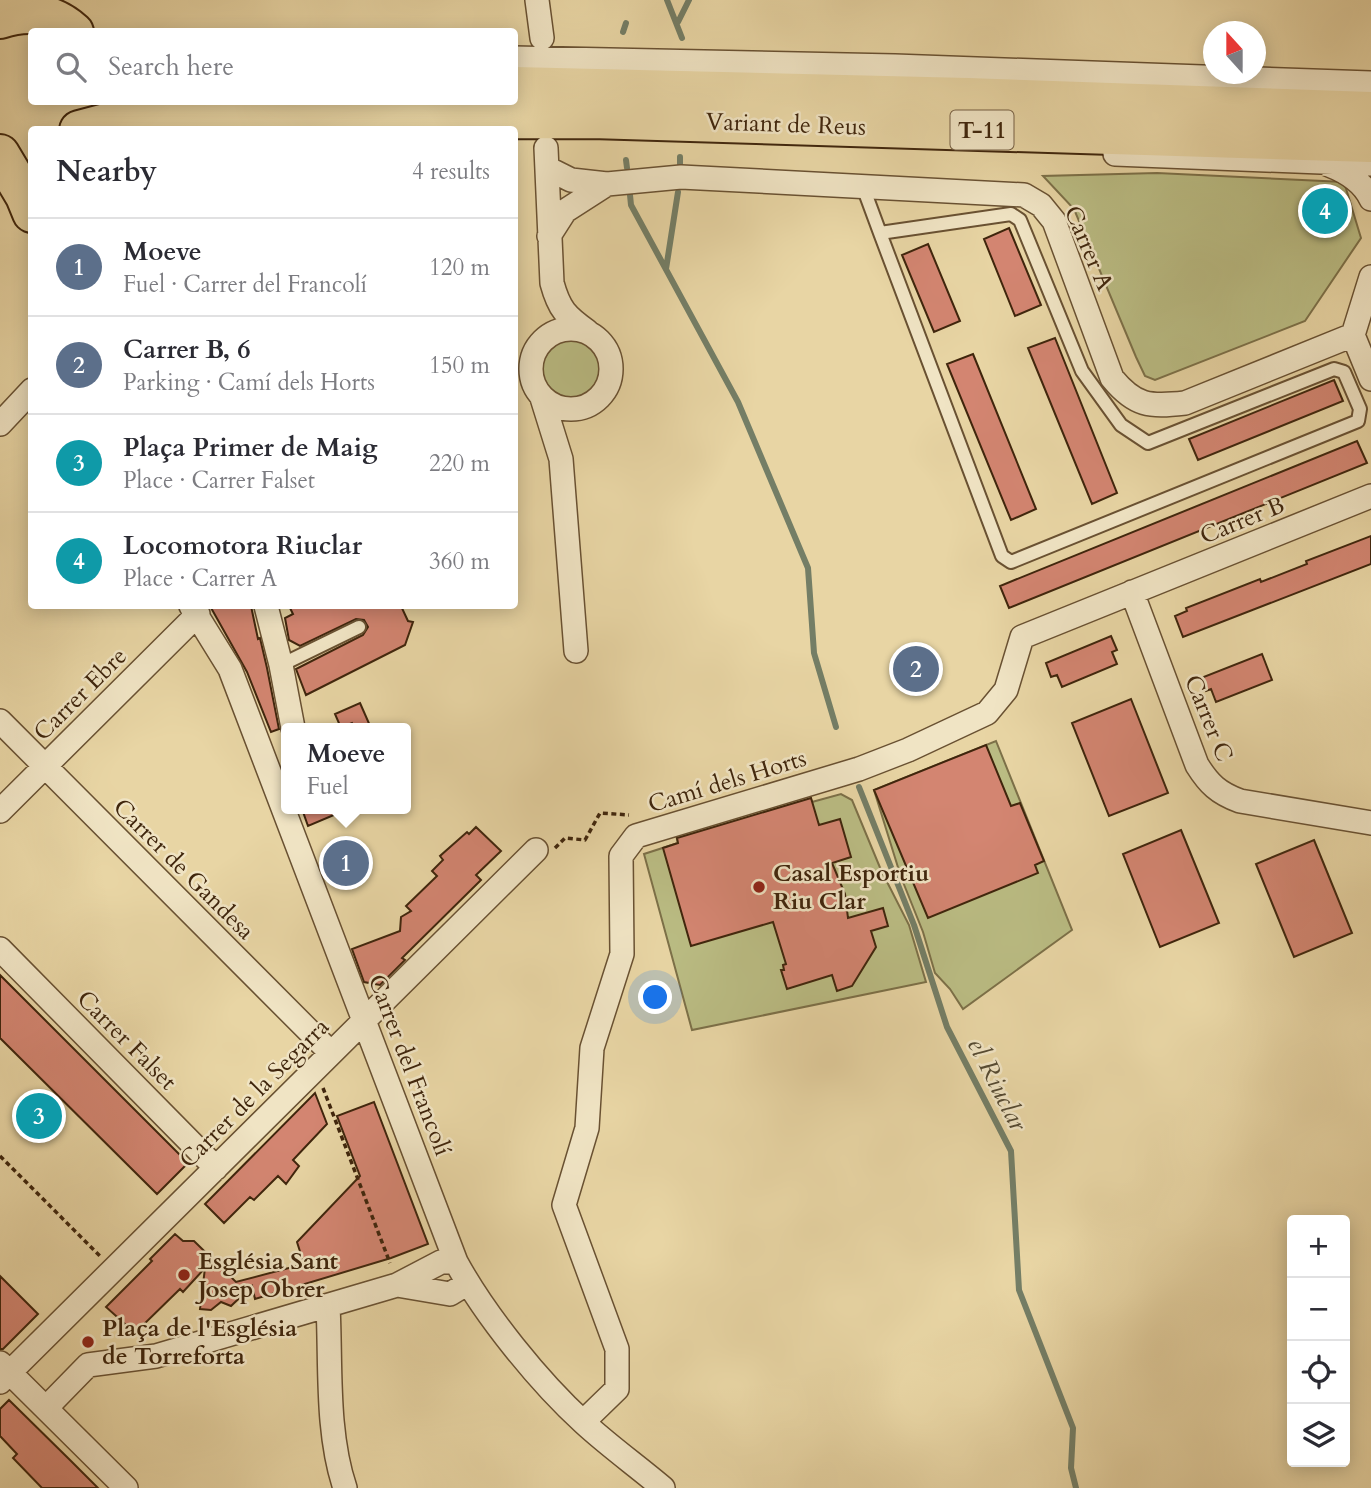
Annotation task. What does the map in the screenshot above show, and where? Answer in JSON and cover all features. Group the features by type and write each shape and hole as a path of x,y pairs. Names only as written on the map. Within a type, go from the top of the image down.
{"highway":[{"path":"77,28 83,0"},
{"path":"28,11 50,17 69,28"},
{"name":"Variant de Reus","path":"518,86 968,97 1371,111"},
{"name":"T-11","path":"80,126 92,105"},
{"name":"Variant de Reus","path":"94,126 113,121 579,118 1371,143"},
{"path":"825,125 831,138 948,146"},
{"path":"0,144 28,150"},
{"path":"0,154 28,203"}],"street":[{"path":"538,0 542,38"},
{"path":"518,58 909,66 1371,83"},
{"path":"948,146 1371,164"},
{"name":"Carrer A","path":"549,236 546,158 571,180 607,184 681,177 1024,195 1041,205 1054,221 1112,378 1123,392 1139,403 1161,406 1185,403 1353,335"},
{"path":"1323,163 1343,170 1366,188 1371,199"},
{"name":"Carrer A","path":"549,236 565,211 607,184"},
{"path":"518,384 540,395 552,405 577,409 600,398 611,374 611,361 598,338 567,317 557,301 552,283 549,236"},
{"path":"1371,277 1353,335 1371,379"},
{"path":"552,283 538,345 530,362 531,378 540,395 561,459 576,651"},
{"path":"518,356 561,329 587,331"},
{"path":"0,400 10,397 28,401"},
{"path":"0,424 28,402"},
{"path":"561,459 567,425 577,409"},
{"name":"Carrer B","path":"1132,592 1371,496"},
{"name":"Carrer C","path":"1132,592 1196,765 1208,783 1221,794 1240,800 1371,823"},
{"name":"Camí dels Horts","path":"583,1422 617,1389 617,1349 564,1205 587,1128 592,1048 622,954 621,856 635,836 859,769 908,750 987,713 1006,690 1022,637 1132,592"},
{"path":"267,609 292,723"},
{"name":"Carrer del Francolí","path":"194,610 230,669 277,766"},
{"name":"Carrer Ebre","path":"0,811 194,610"},
{"name":"Carrer de Gandesa","path":"0,721 331,1053"},
{"name":"Carrer del Francolí","path":"294,814 365,1020 456,1262 468,1283 520,1354 583,1422 663,1488"},
{"name":"Carrer de la Segarra","path":"3,1373 216,1168 536,850"},
{"name":"Carrer Falset","path":"0,949 216,1168"},
{"path":"46,1408 88,1365 156,1356 397,1285 441,1262 456,1262"},
{"path":"397,1285 450,1294 468,1283"},
{"path":"328,1306 334,1436 337,1466 345,1488"},
{"path":"3,1373 46,1408 125,1488"}],"lane":[{"path":"863,187 880,233 1002,556 1012,562 1358,421 1360,409 1343,372 1335,369 1148,443 1121,425 1082,371 1020,220 1011,214 880,233"},
{"path":"281,665 359,627"}],"path":[{"path":"322,1083 390,1263"},
{"path":"0,1156 102,1258"}],"green space":[{"path":"1157,173 1344,182 1361,238 1305,321 1155,380 1145,376 1136,357 1074,209 1043,176"},
{"path":"565,338 577,338 593,347 600,357 600,381 593,391 577,400 565,400 554,395 545,386 540,375 540,363 545,352 554,343"},
{"path":"996,741 1072,930 963,1009 935,973 874,790"},
{"path":"809,793 812,802 841,794 852,800 881,870 909,925 926,982 692,1030 644,854 678,843 675,831"}],"building":[{"path":"1009,228 1041,305 1015,316 984,239"},
{"path":"928,244 960,321 934,332 902,255"},
{"path":"1055,338 1117,493 1092,504 1028,348"},
{"path":"973,354 1036,509 1011,520 947,364"},
{"path":"1334,380 1343,401 1198,460 1189,439"},
{"path":"1357,441 1367,463 1009,608 1000,586"},
{"path":"1371,536 1371,564 1183,637 1175,616 1187,611 1186,608 1260,579 1261,582"},
{"path":"212,609 252,609 279,729 271,732 247,672"},
{"path":"290,609 402,609 408,621 413,622 405,645 306,695 296,669 363,635 368,627 364,620 356,619 300,646 289,640 285,618 293,614"},
{"path":"1111,636 1117,650 1112,652 1117,664 1062,687 1057,675 1051,677 1046,663"},
{"path":"1262,654 1272,680 1216,702 1211,689 1206,691 1201,678"},
{"path":"1131,699 1168,793 1109,816 1072,723"},
{"path":"360,703 369,723 339,723 335,714"},
{"path":"986,745 1011,806 1020,803 1044,861 1035,865 1038,873 928,918 874,790"},
{"name":"Casal Esportiu Riu Clar","path":"811,798 819,825 840,819 851,857 832,863 845,894 848,918 883,908 888,926 871,931 876,947 852,986 837,991 832,975 787,989 781,970 784,970 783,965 786,964 773,922 691,946 663,848 678,843 677,838"},
{"path":"304,814 336,814 308,826"},
{"path":"476,827 501,851 476,875 481,880 402,958 405,960 380,985 364,982 352,949 400,931 401,917 411,911 406,906 437,876 432,871 443,860 440,856"},
{"path":"1181,830 1219,923 1160,947 1123,854"},
{"path":"1314,840 1352,933 1294,957 1256,864"},
{"path":"0,975 188,1163 157,1194 0,1038"},
{"path":"315,1093 327,1124 293,1160 299,1166 286,1184 278,1176 254,1200 250,1197 224,1223 205,1204"},
{"path":"374,1102 428,1244 391,1258 255,1299 252,1286 231,1306 221,1302 211,1310 200,1309 205,1268 183,1292 180,1289 135,1333 106,1307 175,1234 183,1241 194,1241 236,1282 304,1264 297,1242 360,1176 337,1116"},
{"path":"0,1276 38,1314 3,1349 0,1349"},
{"path":"9,1400 98,1488 42,1488 13,1458 17,1454 0,1436 0,1409"}],"waterway":[{"path":"667,0 682,38"},
{"path":"678,22 689,0"},
{"path":"623,32 626,23"},
{"path":"680,157 680,164"},
{"path":"626,160 627,168"},
{"path":"666,269 678,192"},
{"path":"630,195 631,205 738,402 808,568 814,653 836,727"},
{"name":"el Riuclar","path":"859,787 914,925 947,1027 1011,1151 1019,1290 1073,1428 1071,1468 1076,1488"}],"place":[{"name":"Locomotora Riuclar","path":"1325,211"},
{"name":"Carrer B, 6","path":"916,669"},
{"name":"Moeve","path":"346,863"},
{"name":"Casal Esportiu Riu Clar","path":"759,887"},
{"name":"Plaça Primer de Maig","path":"39,1116"},
{"name":"Església Sant Josep Obrer","path":"184,1275"},
{"name":"Plaça de l'Església de Torreforta","path":"88,1342"}]}
